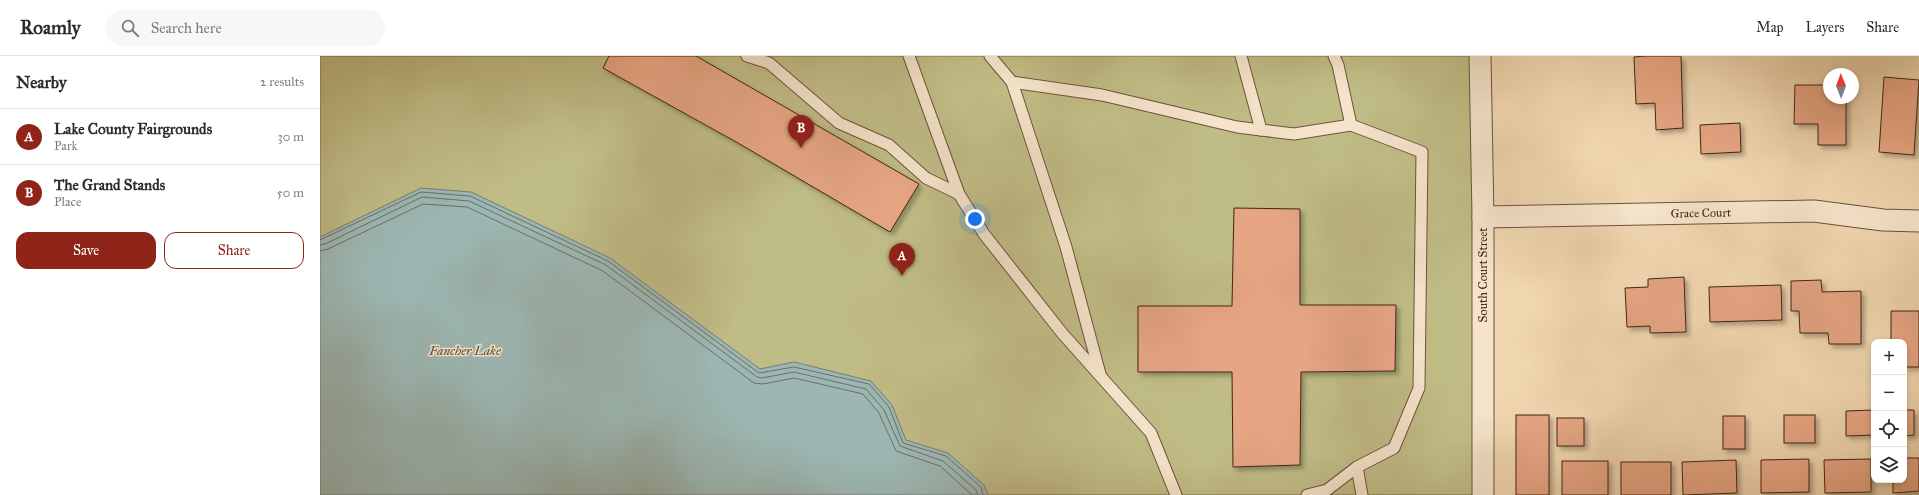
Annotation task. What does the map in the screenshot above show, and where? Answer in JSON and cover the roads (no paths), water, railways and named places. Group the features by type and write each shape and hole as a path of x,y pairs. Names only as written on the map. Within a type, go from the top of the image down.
{"street":[{"name":"South Court Street","path":"1480,56 1483,217 1483,495"},
{"name":"Grace Court","path":"1483,217 1814,211 1883,220 1919,222"}],"lane":[{"path":"747,56 770,64 839,122 889,145 926,178 959,194"},
{"path":"909,56 959,194 989,240 1062,333 1151,433 1176,495"},
{"path":"990,56 1012,82 1066,247 1101,378"},
{"path":"1241,56 1261,130"},
{"path":"1334,56 1338,65 1351,125"},
{"path":"1012,82 1102,95 1237,127 1294,134 1351,125 1422,152 1419,388 1394,448 1357,467 1326,490 1308,495"},
{"path":"1357,467 1362,495"}],"water":[{"name":"Fancher Lake","path":"421,188 471,192 610,258 760,369 794,362 871,381 892,405 906,440 948,453 984,485 988,495 320,495 320,237"}],"place":[{"name":"The Grand Stands","path":"801,148"},
{"name":"Lake County Fairgrounds","path":"902,276"}]}
